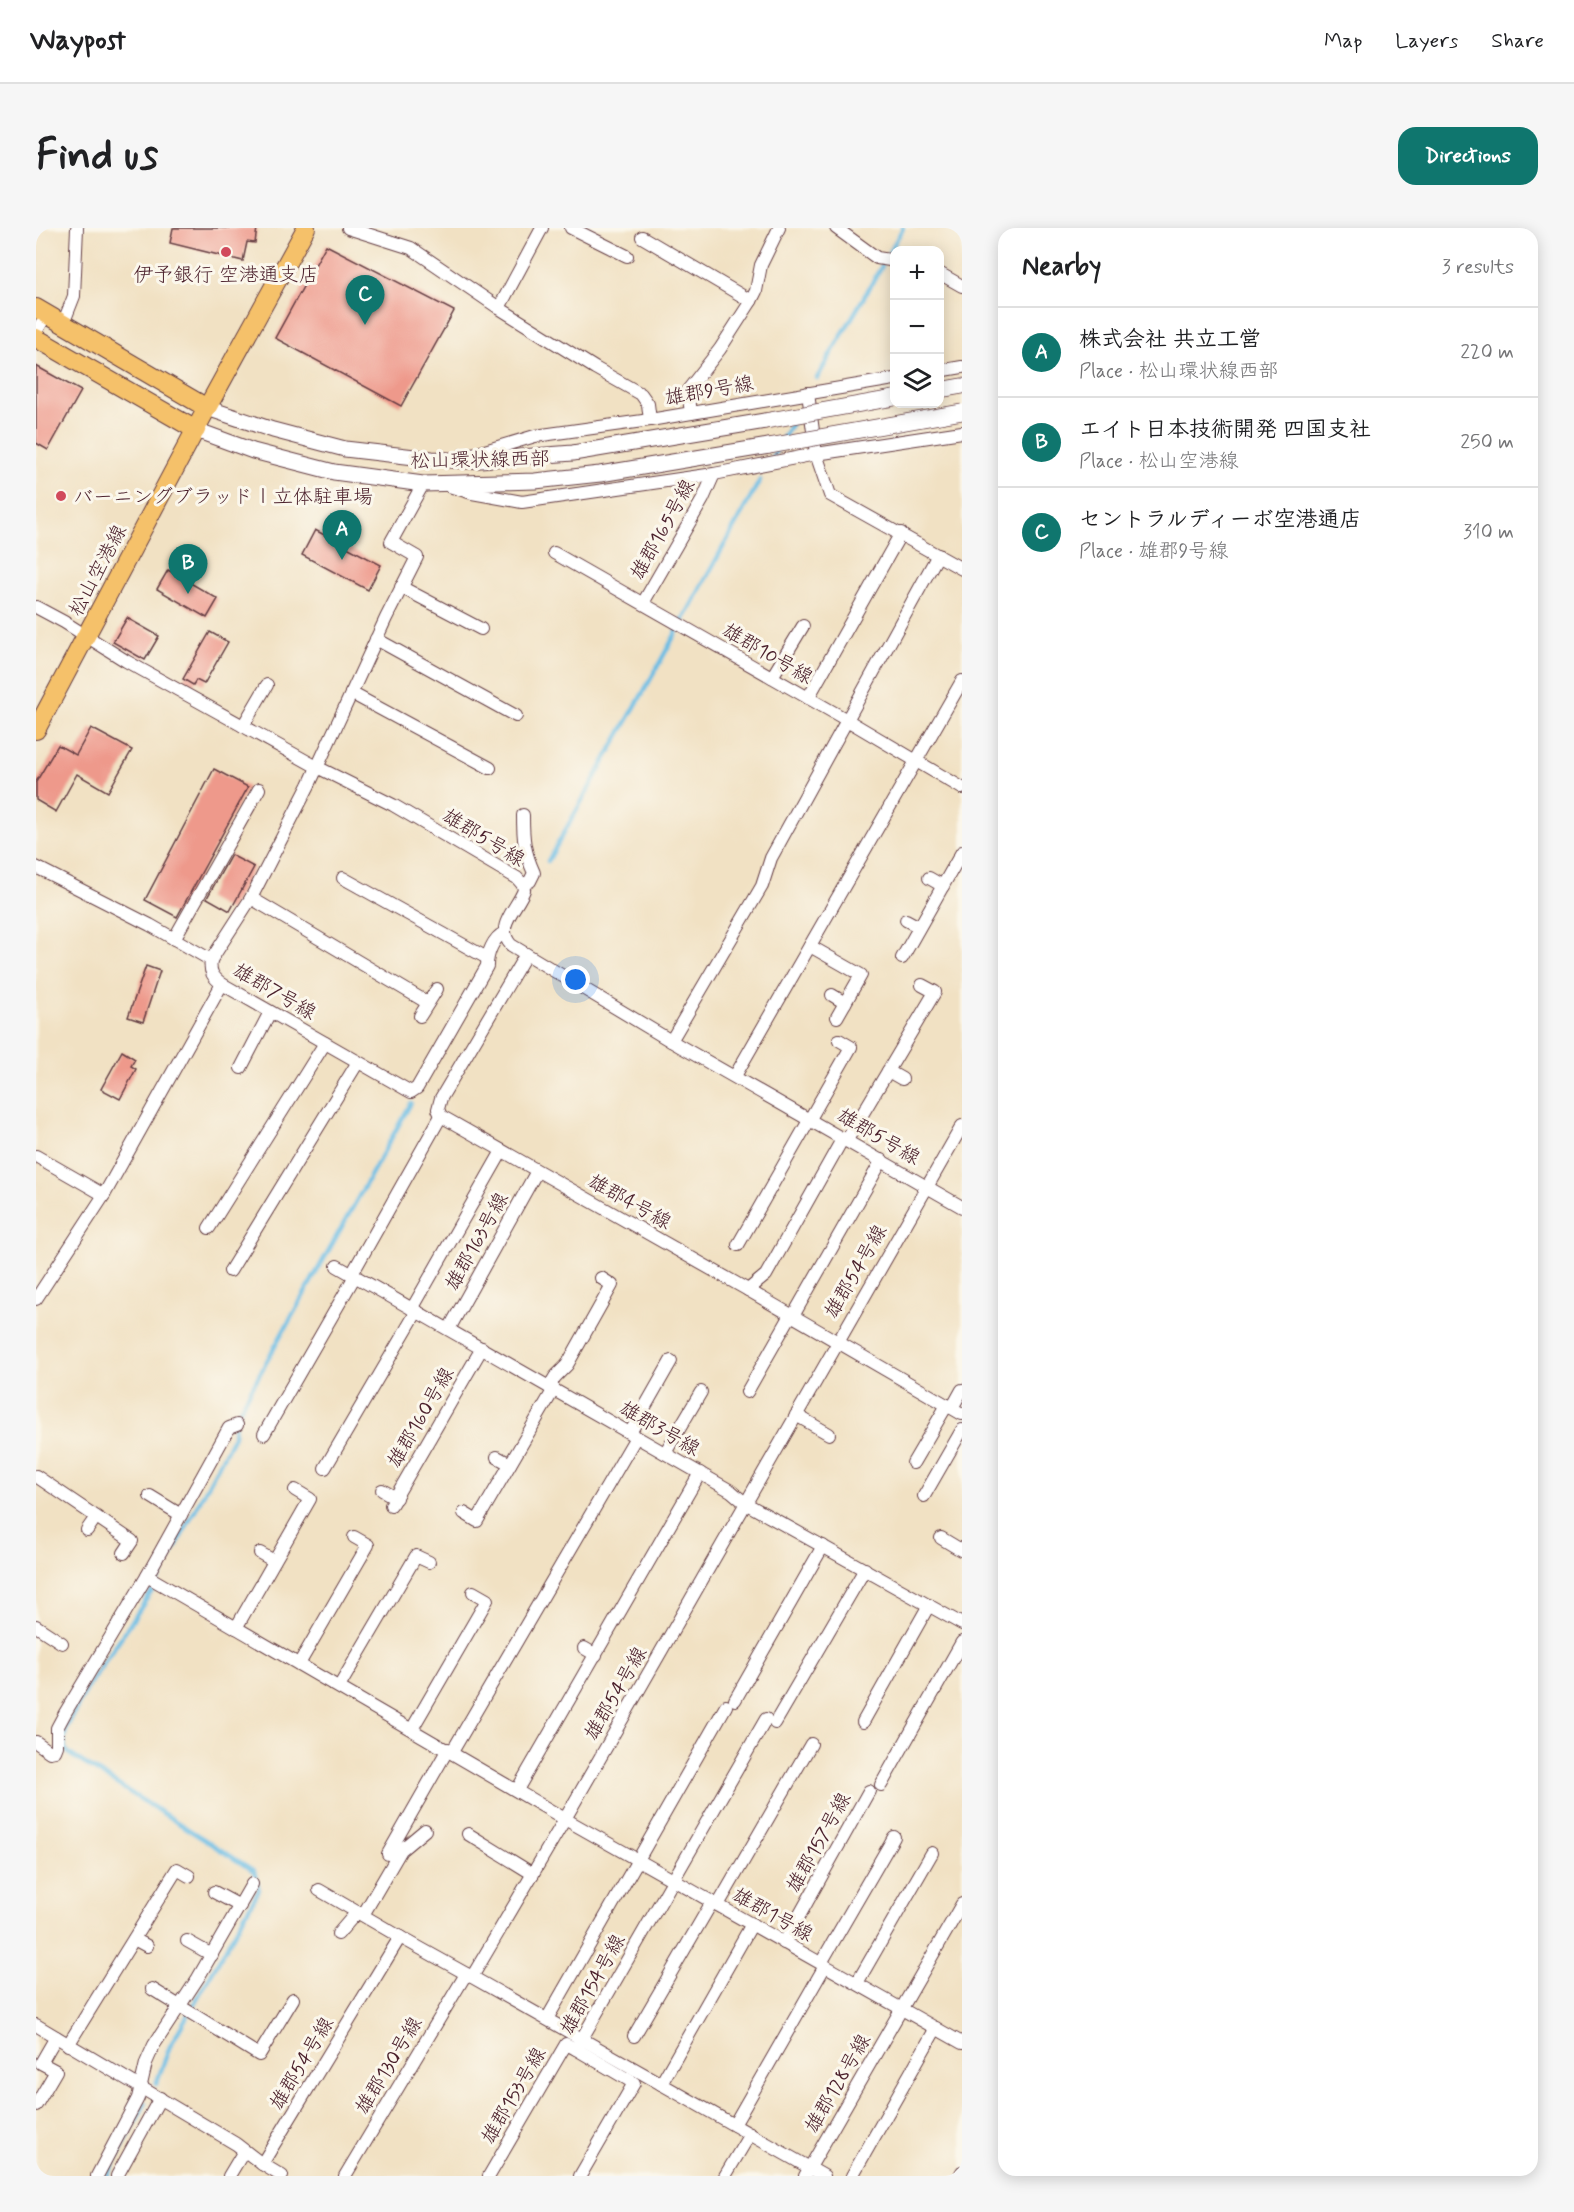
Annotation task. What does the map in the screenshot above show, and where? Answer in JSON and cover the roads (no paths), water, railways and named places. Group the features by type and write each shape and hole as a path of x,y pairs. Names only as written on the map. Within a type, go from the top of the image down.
{"main road":[{"name":"松山空港線","path":"36,730 207,408 306,228"},
{"path":"41,312 207,408"},
{"path":"36,338 196,430"}],"street":[{"path":"63,324 74,296 77,228"},
{"name":"雄郡9号線","path":"348,228 417,251 499,308 641,394 648,404 650,420 890,380"},
{"path":"499,308 542,228"},
{"path":"571,228 627,256"},
{"path":"691,413 688,390 720,349 751,301 756,291 761,265 779,228"},
{"path":"836,228 877,258 890,260"},
{"path":"642,237 751,301"},
{"path":"944,276 962,286"},
{"path":"36,332 41,312"},
{"path":"944,370 962,367"},
{"path":"944,389 962,386"},
{"path":"808,393 816,454 830,495 902,533 962,569"},
{"name":"松山環状線西部","path":"207,408 273,430 345,448 468,461 573,453 890,399"},
{"name":"松山環状線西部","path":"196,430 253,451 334,472 430,484 535,481 600,474 962,412"},
{"path":"432,459 478,453 535,436 650,420"},
{"path":"211,960 251,898 317,767 417,557 392,542 430,484 522,502 714,474 816,454 962,432"},
{"name":"雄郡165号線","path":"643,603 703,499 714,474"},
{"path":"808,698 902,533"},
{"name":"雄郡10号線","path":"554,553 962,788"},
{"path":"671,1041 762,886 771,858 938,555"},
{"path":"401,587 482,628"},
{"name":"雄郡5号線","path":"36,607 126,661 317,767 393,805 517,878 523,885 522,894 504,926 504,933 511,945 671,1041 810,1118 962,1207"},
{"path":"772,677 803,626"},
{"path":"376,639 498,713 516,716"},
{"path":"735,1076 962,681"},
{"path":"243,726 267,685"},
{"path":"351,693 490,768"},
{"path":"174,939 259,789"},
{"path":"523,815 523,843 534,873 530,881 523,885"},
{"path":"902,958 962,852"},
{"name":"雄郡7号線","path":"36,867 211,960 210,968 213,977 222,984 411,1092 417,1088 452,1027 486,966 487,958"},
{"path":"343,878 487,958 498,935 504,933"},
{"path":"929,878 943,886"},
{"path":"251,898 428,1003"},
{"path":"906,920 919,927"},
{"path":"810,946 861,975 837,1017"},
{"path":"264,1434 441,1116 438,1109 441,1098 526,954"},
{"path":"36,1299 104,1195 222,984"},
{"path":"748,1290 766,1275 845,1139 935,992 922,985"},
{"path":"420,1016 436,989"},
{"path":"832,995 845,1003"},
{"path":"241,1068 270,1012"},
{"path":"738,1245 851,1047 839,1040"},
{"path":"209,1221 325,1043"},
{"path":"230,1271 357,1062"},
{"path":"888,1071 902,1079"},
{"name":"雄郡4号線","path":"441,1116 954,1409"},
{"name":"雄郡54号線","path":"469,1975 565,1819 962,1126"},
{"path":"326,1468 502,1151"},
{"path":"36,1156 104,1195"},
{"path":"747,1392 882,1160"},
{"name":"雄郡163号線","path":"449,1329 537,1171"},
{"name":"雄郡3号線","path":"338,1266 731,1491 745,1503 962,1624"},
{"path":"464,1513 477,1521 510,1464 555,1377 567,1365 612,1285 601,1278"},
{"name":"雄郡160号線","path":"382,1490 394,1502 482,1348"},
{"path":"388,1854 633,1435 671,1361"},
{"path":"914,1463 954,1409 962,1390"},
{"path":"665,1453 701,1392"},
{"path":"431,1411 442,1417"},
{"path":"796,1415 829,1434"},
{"path":"36,1742 50,1752 55,1751 57,1728 65,1713 152,1579 181,1515 233,1426"},
{"path":"924,1496 962,1431"},
{"path":"497,1457 510,1464"},
{"path":"517,1790 700,1473"},
{"path":"36,1476 132,1541 124,1553"},
{"path":"236,1628 310,1499 295,1490"},
{"path":"150,1496 181,1515"},
{"path":"87,1530 96,1517"},
{"path":"300,1664 368,1545 354,1537"},
{"path":"941,1538 961,1550 962,1548"},
{"path":"547,2019 823,1546"},
{"path":"260,1553 274,1561"},
{"path":"339,1687 416,1556 429,1562"},
{"name":"雄郡154号線","path":"580,2176 634,2083 579,2044 674,1880 865,1569"},
{"name":"雄郡1号線","path":"152,1579 565,1819 962,2043"},
{"path":"412,1729 444,1661 486,1600 472,1592"},
{"path":"863,1722 929,1605"},
{"path":"381,1616 393,1623"},
{"path":"36,1626 62,1643"},
{"path":"881,1785 962,1642"},
{"path":"584,1648 596,1655"},
{"path":"634,2036 811,1744"},
{"name":"雄郡157号線","path":"784,1943 869,1791"},
{"path":"338,1934 360,1913 401,1850 425,1830"},
{"path":"383,1834 395,1841"},
{"path":"468,1834 533,1874"},
{"path":"734,2125 894,1837"},
{"path":"857,1983 932,1853"},
{"path":"69,2045 177,1869 189,1876"},
{"path":"97,2176 142,2088 146,2063 154,2045 186,2010 212,1955 252,1884"},
{"path":"319,1890 547,2019 579,2044 661,2084 750,2134 808,2172 824,2176"},
{"path":"214,1892 240,1906"},
{"name":"雄郡128号線","path":"808,2172 962,1904"},
{"path":"661,2084 752,1924"},
{"name":"雄郡54号線","path":"262,2164 400,1937"},
{"path":"134,1939 147,1946"},
{"path":"187,1941 212,1955"},
{"name":"雄郡130号線","path":"345,2176 469,1975"},
{"path":"152,1989 259,2055 292,1998"},
{"path":"36,2025 236,2144 282,2176"},
{"path":"852,2176 936,2028"},
{"path":"36,2106 56,2071 41,2062 56,2037"},
{"name":"雄郡153号線","path":"489,2176 566,2044 579,2044"},
{"path":"117,2176 160,2098"},
{"path":"725,2176 750,2134"},
{"path":"229,2176 244,2151"}],"waterway":[{"path":"888,255 903,228"},
{"path":"817,378 882,266"},
{"path":"782,440 793,421"},
{"path":"773,456 778,447"},
{"path":"548,861 760,480"},
{"path":"156,2084 170,2046 259,1890 254,1871 71,1755 65,1749 64,1738 87,1688 154,1588 234,1436 235,1418 411,1103"},
{"path":"107,2176 145,2104"}],"place":[{"name":"伊予銀行 空港通支店","path":"226,252"},
{"name":"セントラルディーボ空港通店","path":"365,325"},
{"name":"バーニングブラッドⅠ立体駐車場","path":"61,496"},
{"name":"株式会社 共立工営","path":"342,560"},
{"name":"エイト日本技術開発 四国支社","path":"188,594"}]}
